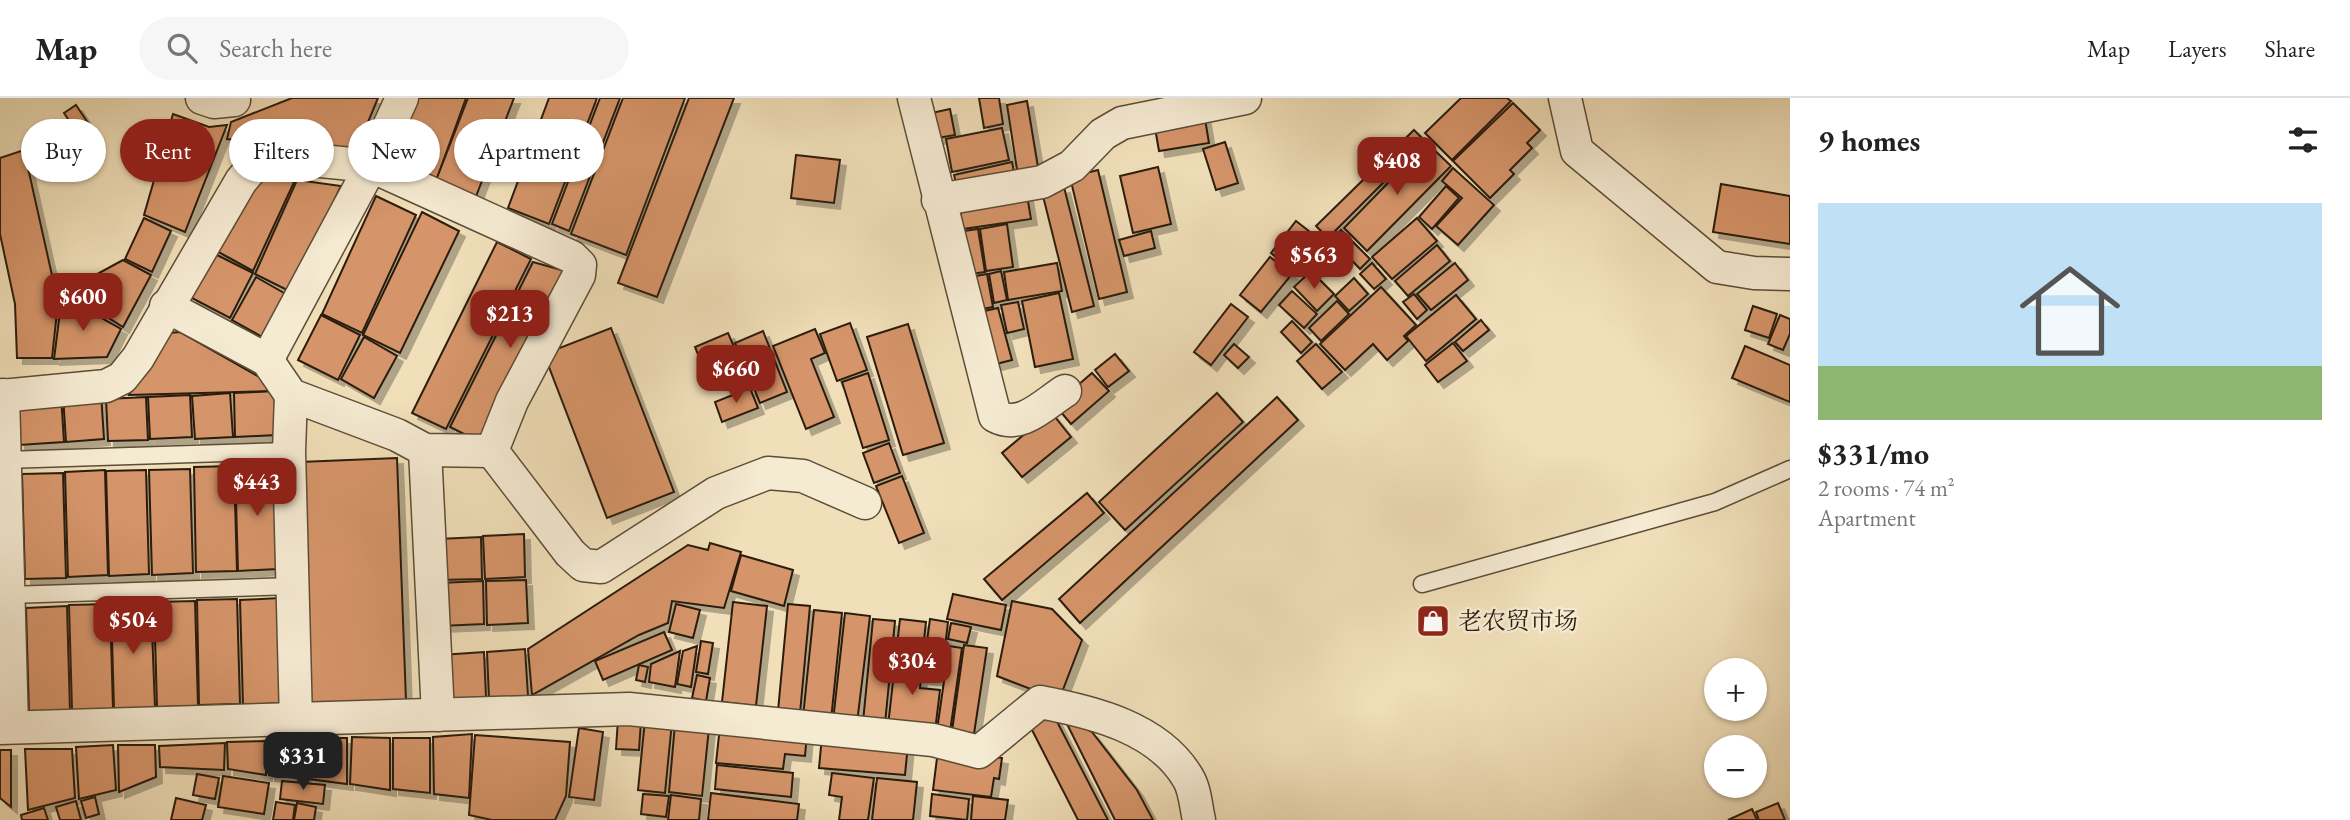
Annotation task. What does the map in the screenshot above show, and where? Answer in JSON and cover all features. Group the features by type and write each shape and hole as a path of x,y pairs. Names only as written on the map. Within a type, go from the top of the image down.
{"street":[{"path":"202,98 214,102 234,100"},
{"path":"392,119 402,98"},
{"path":"914,98 995,416 1006,422 1017,422 1065,391"},
{"path":"938,200 1042,182 1072,166 1103,134 1122,123 1245,98"},
{"path":"1565,98 1577,150 1717,267 1754,273 1790,274"},
{"path":"348,164 271,156 256,163 241,181 138,358 122,378 106,386 2,396 8,595 6,728 629,709 933,740 979,752 1040,702 1077,709 1121,724 1169,753 1189,779 1199,820"},
{"path":"267,360 362,182"},
{"path":"406,182 572,257 580,265 579,275 512,401 492,451"},
{"path":"166,306 267,360 291,395 397,435 425,450 492,451"},
{"path":"291,395 289,450 296,721"},
{"path":"425,450 438,715"},
{"path":"492,451 570,554 583,565 601,567 716,493 768,473 803,476 865,503"}],"lane":[{"path":"5,460 289,450"},
{"path":"1422,584 1715,502 1790,469"},
{"path":"8,595 293,586"}],"building":[{"path":"292,98 378,98 369,119 348,119 348,148 334,147 334,119 239,119"},
{"path":"416,98 466,98 458,119 454,119 454,131 440,170 440,119 408,119"},
{"path":"468,98 514,98 506,119 460,119"},
{"path":"549,98 597,98 589,119 541,119"},
{"path":"600,98 620,98 604,140 604,119 592,119"},
{"path":"623,98 685,98 626,255 571,234 591,182 604,182 604,148"},
{"path":"689,98 734,98 657,297 618,283"},
{"path":"979,98 999,98 1003,124 984,128"},
{"path":"1461,98 1507,98 1511,101 1452,160 1425,133"},
{"path":"1027,101 1039,173 1018,176 1007,105"},
{"path":"1513,103 1540,130 1527,143 1532,148 1510,170 1514,174 1490,198 1453,161"},
{"path":"76,105 85,119 68,119 64,113"},
{"path":"950,109 955,135 932,139 927,114"},
{"path":"1204,113 1209,143 1159,151 1154,122"},
{"path":"173,114 187,119 172,119"},
{"path":"227,125 215,156 215,126"},
{"path":"1002,128 1009,160 952,172 946,139"},
{"path":"1414,130 1425,141 1328,238 1316,226"},
{"path":"454,134 454,182 482,182 475,199 435,183 440,182 440,170"},
{"path":"1225,142 1238,183 1216,190 1203,149"},
{"path":"1427,143 1451,166 1367,251 1344,228"},
{"path":"21,151 21,182 31,182 58,302 52,358 17,358 15,304 0,234 0,158"},
{"path":"796,155 840,160 834,203 791,198"},
{"path":"1012,162 1015,177 958,190 954,175"},
{"path":"1158,167 1171,224 1133,233 1120,176"},
{"path":"1453,168 1494,205 1458,245 1436,226 1462,198 1442,181"},
{"path":"1098,170 1127,292 1099,299 1070,177"},
{"path":"153,182 205,182 185,232 144,215"},
{"path":"251,182 294,182 253,271 213,249"},
{"path":"296,182 341,186 291,292 255,274"},
{"path":"518,182 565,182 549,224 508,208"},
{"path":"568,182 588,182 569,231 552,224"},
{"path":"1721,184 1790,196 1790,244 1713,232"},
{"path":"1446,186 1459,198 1432,229 1419,217"},
{"path":"1064,187 1094,306 1072,312 1042,192"},
{"path":"1027,195 1031,219 963,229 959,205"},
{"path":"376,196 416,215 362,333 322,314"},
{"path":"422,212 459,231 400,353 363,335"},
{"path":"144,218 171,231 152,272 125,259"},
{"path":"1417,218 1437,241 1392,279 1372,257"},
{"path":"1296,221 1319,239 1293,271 1271,253"},
{"path":"1007,224 1013,267 986,271 980,229"},
{"path":"978,229 985,272 971,274 964,231"},
{"path":"1341,230 1370,259 1360,269 1332,239"},
{"path":"1151,231 1155,248 1124,256 1119,240"},
{"path":"497,242 531,259 446,429 412,413"},
{"path":"1437,245 1450,261 1408,296 1395,281"},
{"path":"213,253 253,273 230,318 190,297"},
{"path":"1270,257 1292,274 1261,312 1240,295"},
{"path":"123,260 151,275 123,327 66,291"},
{"path":"533,262 572,273 482,443 450,427"},
{"path":"1057,263 1062,291 1008,300 1004,272"},
{"path":"1372,263 1386,279 1374,289 1360,274"},
{"path":"1455,263 1468,280 1431,310 1417,294"},
{"path":"1001,271 1007,300 994,303 989,274"},
{"path":"1311,271 1334,294 1317,311 1294,287"},
{"path":"987,274 993,307 977,310 970,277"},
{"path":"256,277 291,297 266,339 232,320"},
{"path":"1354,278 1368,294 1349,311 1335,296"},
{"path":"1381,287 1416,325 1404,336 1408,341 1387,360 1373,344 1345,370 1320,344"},
{"path":"1292,291 1317,314 1304,328 1279,305"},
{"path":"1059,293 1073,359 1035,367 1022,301"},
{"path":"1414,294 1427,310 1417,319 1403,302"},
{"path":"1456,295 1476,319 1426,361 1406,336"},
{"path":"62,296 121,329 107,357 54,359"},
{"path":"1337,301 1349,314 1321,341 1309,328"},
{"path":"1018,302 1024,329 1007,333 1001,305"},
{"path":"1231,304 1248,317 1211,365 1194,352"},
{"path":"1753,306 1777,314 1769,338 1745,330"},
{"path":"998,308 1012,360 988,366 975,313"},
{"path":"321,315 360,335 338,380 298,360"},
{"path":"1780,315 1790,319 1790,334 1783,350 1768,344"},
{"path":"1481,320 1489,330 1463,351 1455,342"},
{"path":"1292,321 1312,342 1301,353 1281,332"},
{"path":"850,323 867,370 837,381 820,334"},
{"path":"908,324 944,443 903,455 867,337"},
{"path":"611,328 674,492 607,518 544,354"},
{"path":"815,329 825,353 811,359 834,417 806,429 773,346"},
{"path":"763,331 787,392 760,403 735,343"},
{"path":"180,332 277,387 277,391 129,395 157,334"},
{"path":"728,333 742,365 708,379 695,347"},
{"path":"364,337 397,356 374,398 341,379"},
{"path":"1453,343 1467,361 1438,382 1425,365"},
{"path":"1234,344 1249,357 1238,368 1224,355"},
{"path":"1316,344 1342,372 1322,389 1297,361"},
{"path":"1745,346 1790,365 1790,402 1732,378"},
{"path":"1115,354 1129,371 1108,387 1095,370"},
{"path":"868,373 889,440 863,448 842,382"},
{"path":"1092,373 1109,391 1071,424 1055,405"},
{"path":"750,388 758,408 722,422 715,402"},
{"path":"276,391 277,435 235,437 234,393"},
{"path":"101,393 104,439 66,442 63,395"},
{"path":"230,393 233,437 195,439 192,396"},
{"path":"1217,393 1243,422 1125,530 1099,502"},
{"path":"61,395 64,442 19,445 16,399"},
{"path":"190,395 192,437 150,439 148,397"},
{"path":"146,397 148,440 108,441 106,399"},
{"path":"1277,397 1298,420 1080,623 1059,599"},
{"path":"1051,412 1071,437 1022,477 1002,453"},
{"path":"889,443 900,473 874,483 863,453"},
{"path":"397,458 406,701 309,704 300,462"},
{"path":"276,465 278,569 238,571 235,466"},
{"path":"234,466 237,571 196,572 194,467"},
{"path":"190,469 193,573 152,575 149,470"},
{"path":"105,470 108,575 68,577 65,472"},
{"path":"146,470 149,574 109,576 106,471"},
{"path":"63,473 66,578 25,579 22,474"},
{"path":"902,476 924,533 899,543 876,486"},
{"path":"1087,493 1104,513 1002,600 984,579"},
{"path":"524,534 525,577 485,579 483,536"},
{"path":"481,537 482,579 439,580 438,539"},
{"path":"710,543 741,552 724,608 672,601 668,623 639,635 532,695 528,649 688,545 708,550"},
{"path":"741,555 793,570 784,606 731,591"},
{"path":"526,580 528,623 487,625 486,581"},
{"path":"483,581 484,624 440,626 439,583"},
{"path":"953,594 1006,605 1001,630 947,619"},
{"path":"280,598 284,703 243,705 240,600"},
{"path":"237,599 240,704 199,705 197,600"},
{"path":"195,601 198,706 157,707 154,602"},
{"path":"1012,601 1052,609 1082,640 1059,700 997,676"},
{"path":"733,602 767,606 756,706 722,702"},
{"path":"151,603 155,708 114,709 111,604"},
{"path":"110,604 113,709 72,710 69,605"},
{"path":"676,604 700,610 693,638 669,632"},
{"path":"788,604 810,606 800,713 778,711"},
{"path":"67,606 70,712 29,713 26,608"},
{"path":"814,610 842,613 831,720 803,717"},
{"path":"845,613 870,616 857,723 833,721"},
{"path":"873,619 895,621 885,724 863,722"},
{"path":"900,619 926,622 922,657 896,654"},
{"path":"930,619 948,622 941,680 922,678"},
{"path":"951,623 971,627 967,643 948,639"},
{"path":"664,632 672,650 603,680 595,661"},
{"path":"701,641 713,643 708,674 696,672"},
{"path":"964,645 987,648 974,734 952,731"},
{"path":"697,646 691,687 677,684 683,651"},
{"path":"949,646 962,648 950,732 937,730"},
{"path":"525,649 528,696 489,698 487,652"},
{"path":"680,651 675,687 649,682 651,664"},
{"path":"484,652 486,697 444,700 441,655"},
{"path":"896,655 923,658 920,688 940,690 935,731 888,726"},
{"path":"639,665 648,667 645,682 636,680"},
{"path":"697,675 710,678 706,701 692,698"},
{"path":"1051,710 1108,820 1078,820 1029,724"},
{"path":"1063,716 1092,732 1137,790 1153,820 1115,820"},
{"path":"618,719 641,721 639,750 616,749"},
{"path":"645,720 672,722 665,793 638,790"},
{"path":"675,724 709,728 702,796 669,792"},
{"path":"720,726 807,734 805,756 785,754 783,769 716,763"},
{"path":"579,728 603,732 594,800 569,797"},
{"path":"472,734 469,798 434,794 433,737"},
{"path":"475,735 570,742 566,796 555,820 492,820 469,815"},
{"path":"822,736 908,744 905,775 819,768"},
{"path":"352,737 390,738 390,790 350,784"},
{"path":"309,738 347,738 347,784 309,779"},
{"path":"393,738 430,738 430,793 393,789"},
{"path":"269,740 306,740 306,779 269,775"},
{"path":"266,741 266,775 228,769 227,742"},
{"path":"225,743 224,770 160,767 159,746"},
{"path":"113,745 116,790 79,799 76,747"},
{"path":"118,745 155,745 156,777 119,792"},
{"path":"25,749 72,749 75,798 28,810"},
{"path":"0,750 11,750 11,807 0,798"},
{"path":"938,750 1002,758 999,779 994,778 991,797 933,790"},
{"path":"717,765 793,773 791,797 715,789"},
{"path":"832,773 874,778 868,820 839,820 842,797 829,795"},
{"path":"197,774 219,778 215,799 193,795"},
{"path":"223,776 269,783 264,814 218,807"},
{"path":"877,778 917,782 913,820 872,820"},
{"path":"282,781 325,785 323,804 280,799"},
{"path":"711,793 799,804 797,820 708,820"},
{"path":"643,794 669,796 666,817 641,814"},
{"path":"932,794 969,799 967,820 930,816"},
{"path":"671,795 701,799 699,820 668,820"},
{"path":"973,796 1008,800 1005,820 971,820"},
{"path":"95,797 99,814 86,818 81,801"},
{"path":"176,798 206,805 202,820 171,820"},
{"path":"76,801 81,820 60,820 56,807"},
{"path":"276,802 295,805 293,820 273,820"},
{"path":"297,803 316,807 314,820 294,820"},
{"path":"1778,803 1785,820 1759,820 1756,812"},
{"path":"44,808 48,820 22,820 21,815"},
{"path":"1752,809 1757,820 1728,820"}],"place":[{"name":"老农贸市场","path":"1433,621"}]}
